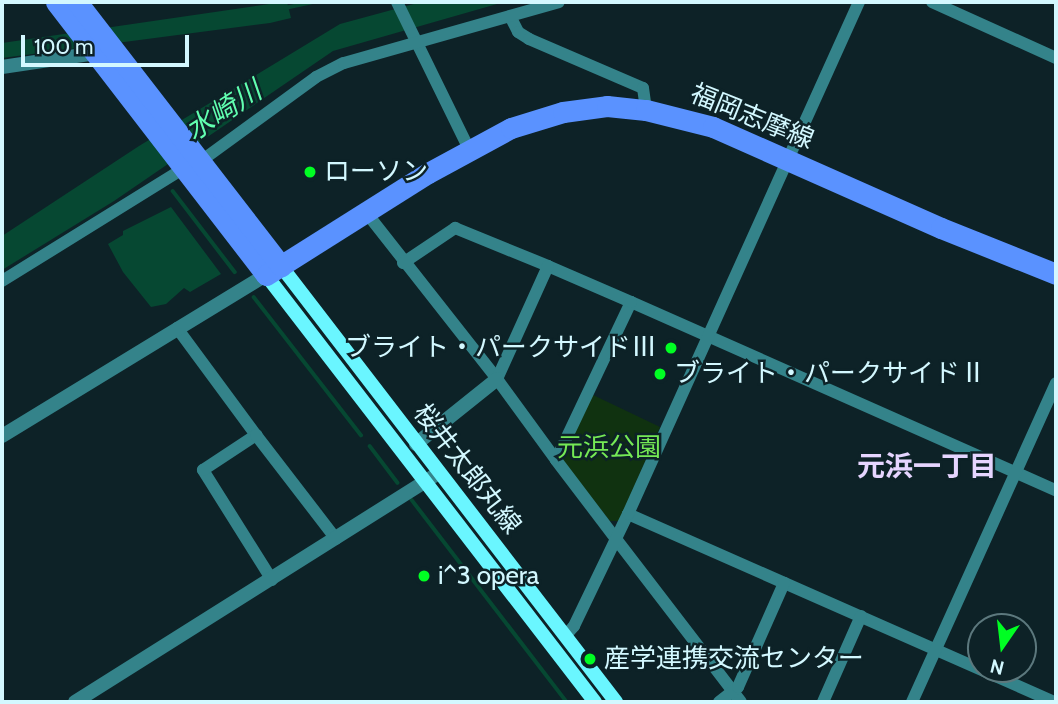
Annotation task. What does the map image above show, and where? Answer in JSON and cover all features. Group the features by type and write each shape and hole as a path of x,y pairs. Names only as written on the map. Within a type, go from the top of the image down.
{"main road":[{"path":"56,2 84,24"},
{"path":"76,2 84,24 101,51 274,270"},
{"name":"福岡志摩線","path":"274,270 365,211 469,149 511,128 563,112 607,106 646,110 713,127 941,228 1056,274"},
{"name":"桜井太郎丸線","path":"274,270 416,444 432,477 566,635 616,702"},
{"name":"桜井太郎丸線","path":"274,270 432,477 595,702"}],"street":[{"path":"397,2 469,149"},
{"path":"2,281 191,162 316,77 344,63 559,2"},
{"path":"566,635 574,626 628,514 859,2"},
{"path":"932,2 1056,58"},
{"path":"510,16 518,32 529,39 643,88 646,110"},
{"path":"2,67 101,51"},
{"path":"365,211 403,263 497,379 737,697"},
{"path":"403,263 455,228 708,335 1056,490"},
{"path":"416,444 497,379 548,266"},
{"path":"2,436 274,270"},
{"path":"556,460 631,302"},
{"path":"177,328 335,539"},
{"path":"912,702 934,648 1056,383"},
{"path":"256,435 203,470 272,580"},
{"path":"75,702 432,477"},
{"path":"628,514 1055,702"},
{"path":"737,697 738,687 784,583"},
{"path":"823,702 860,616"},
{"path":"719,702 737,697"}],"green space":[{"name":"元浜公園","path":"591,394 660,427 619,521 610,521 563,461"}],"water":[{"path":"287,2 291,18 270,23 2,58 2,43"},
{"name":"水崎川","path":"421,2 504,2 333,51 114,201 2,270 2,236 139,146 340,24"},
{"path":"171,207 221,274 190,292 184,288 166,304 151,307 123,272 108,244 123,235 123,231"}],"waterway":[{"path":"285,8 313,2"},
{"path":"173,191 235,272"},
{"path":"254,297 361,435"},
{"path":"370,446 398,483"},
{"path":"412,500 567,702"}],"place":[{"name":"ローソン","path":"310,172"},
{"name":"ブライト・パークサイドⅢ","path":"671,348"},
{"name":"ブライト・パークサイドⅡ","path":"660,374"},
{"name":"i^3 opera","path":"424,576"},
{"name":"産学連携交流センター","path":"590,659"}],"district":[{"name":"元浜一丁目","path":"927,466"}]}
